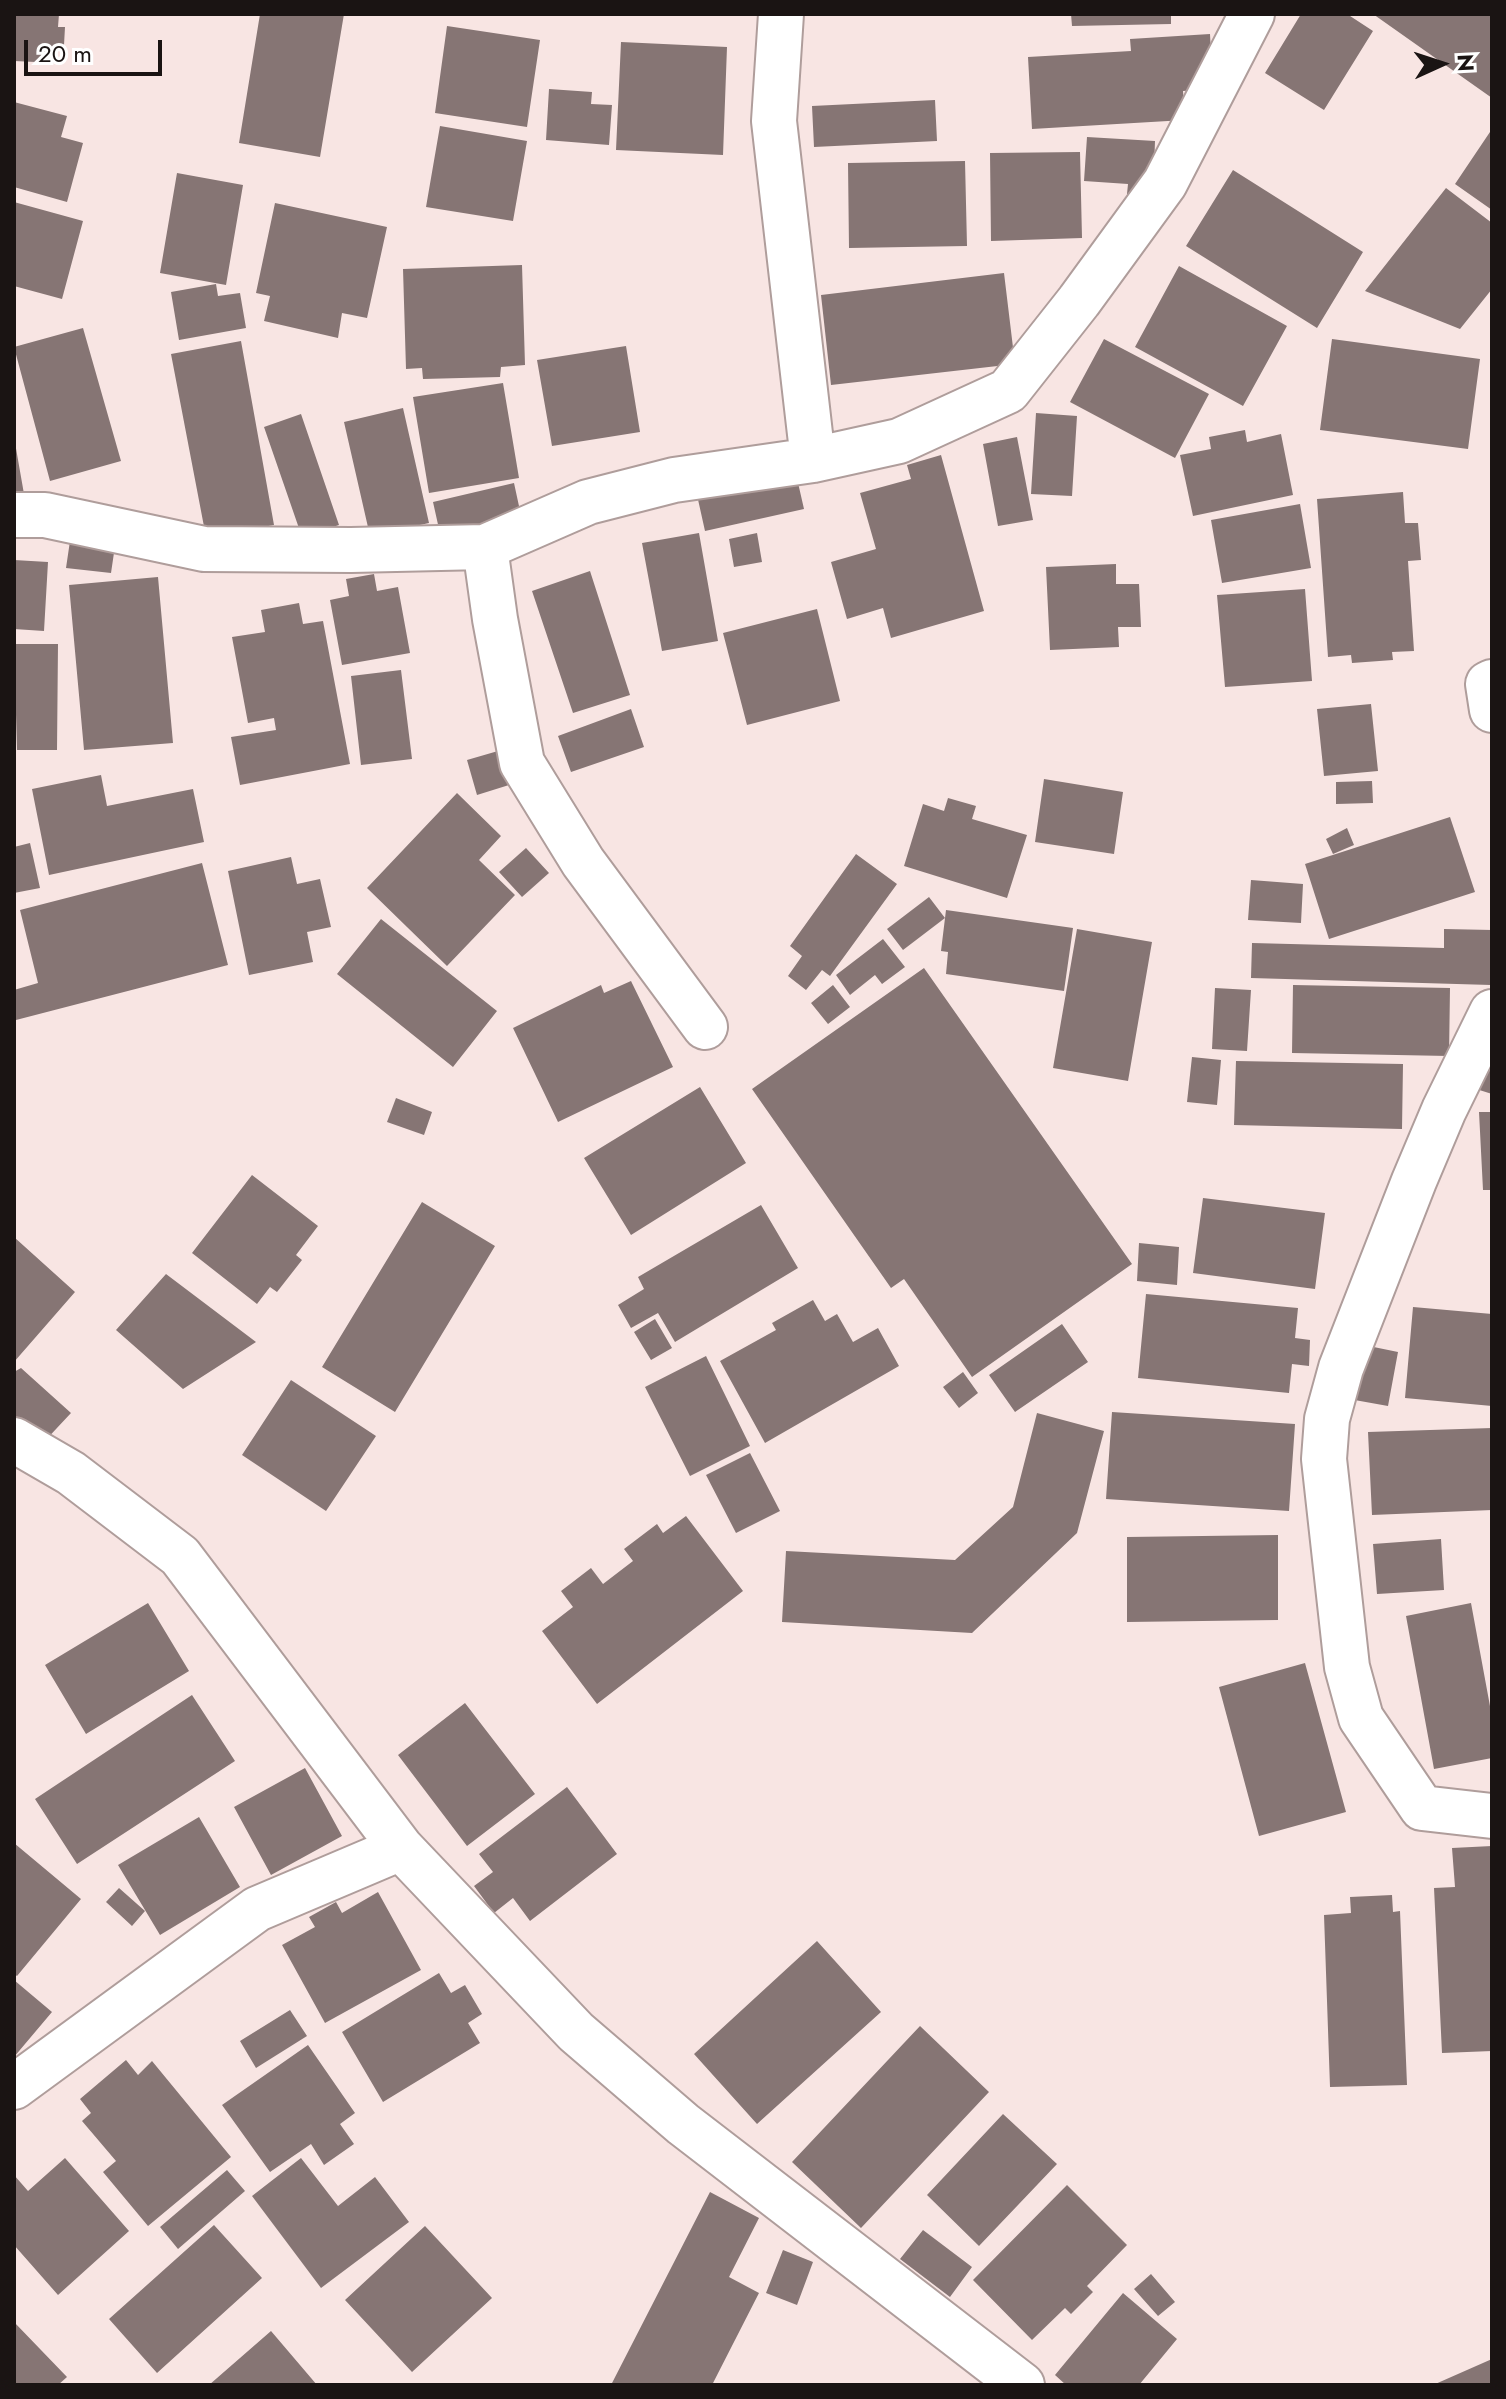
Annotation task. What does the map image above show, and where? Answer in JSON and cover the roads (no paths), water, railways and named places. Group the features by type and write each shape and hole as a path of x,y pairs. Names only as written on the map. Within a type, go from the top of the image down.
{"street":[{"path":"781,14 774,121 813,460"},
{"path":"14,515 45,515 204,549 485,547 588,502 674,480 813,460 899,441 1008,391 1079,301 1165,183 1252,14"},
{"path":"485,547 522,763 583,862 705,1027"},
{"path":"1492,682 1488,684 1492,710"},
{"path":"1492,1012 1444,1110 1341,1368 1327,1419 1324,1459 1347,1667 1361,1718 1422,1808 1492,1816"},
{"path":"14,1440 71,1473 180,1556 401,1848 576,2032 683,2124 1022,2385"},
{"path":"14,2087 257,1909 401,1848"}]}
